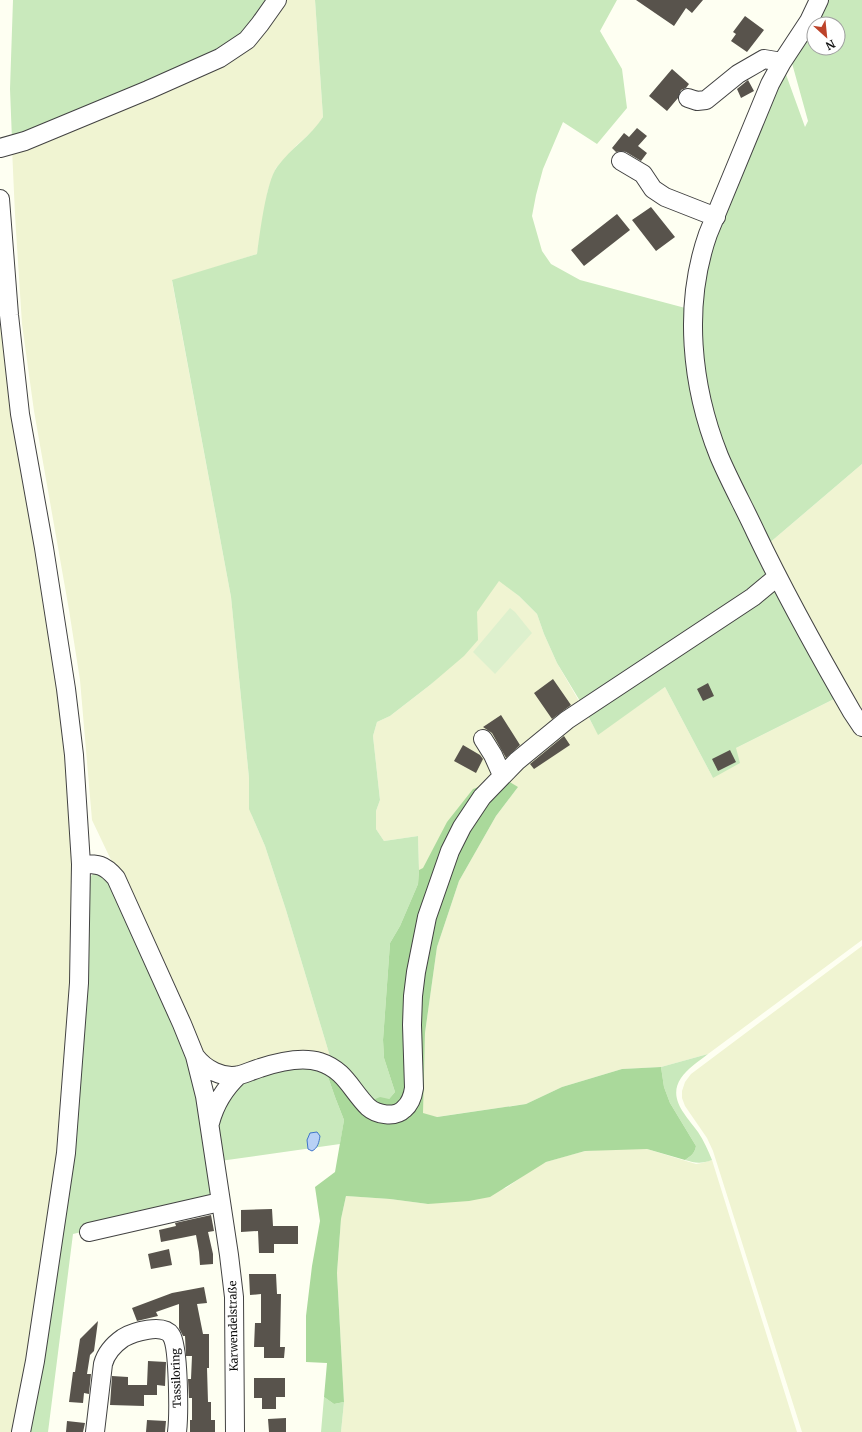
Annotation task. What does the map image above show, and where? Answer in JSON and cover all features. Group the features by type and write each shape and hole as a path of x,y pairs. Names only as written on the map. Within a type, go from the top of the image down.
{"street":[{"path":"0,148 25,141 148,90 220,58 247,40 277,0"},
{"path":"815,2 809,21 782,62 770,84 708,234 701,254 694,289 694,340 698,384 708,425 719,456 777,577 852,712 862,727"},
{"path":"688,98 697,101 706,100 738,74 764,59 782,62"},
{"path":"621,161 643,174 653,189 659,193 716,217"},
{"path":"0,199 8,315 20,414 44,548 66,688 74,755 81,864 79,983 66,1153 35,1362 20,1432"},
{"path":"195,1056 201,1064 216,1073 229,1076 239,1075 293,1060 318,1061 328,1065 342,1075 373,1110 387,1115 399,1113 404,1109 411,1100 414,1088 412,1025 413,996 416,972 427,917 450,851 462,827 482,797 502,775 566,720 753,597 777,577"},
{"path":"483,739 493,755 502,775"},
{"name":"Karwendelstraße","path":"81,864 92,864 107,868 116,878 195,1056 209,1126 234,1297 235,1432"},
{"path":"209,1126 217,1103 239,1075"},
{"path":"89,1232 220,1200"},
{"name":"Tassiloring","path":"95,1432 103,1364 106,1355 122,1339 143,1331 159,1328 167,1330 172,1335 175,1344 177,1357 177,1432"}],"green space":[{"path":"13,0 275,0 231,49 12,140 10,89"},
{"path":"280,0 315,0 323,117 316,128 297,145 276,168 268,190 257,254 172,281 231,597 249,778 249,802 252,816 265,846 286,910 332,1063 244,1070 209,1066 92,820 80,680 34,411 22,324 12,148"},
{"path":"315,0 617,0 600,31 622,69 627,108 597,144 563,122 543,169 532,216 542,251 551,264 580,280 689,309 689,351 767,570 763,582 583,706 557,663 537,614 519,596 499,581 477,612 478,640 464,656 430,685 390,716 377,722 373,736 380,800 376,811 376,829 384,841 418,836 419,870 418,884 400,926 390,943 383,1040 384,1058 395,1092 389,1099 373,1100 332,1063 286,910 265,846 249,809 249,778 231,597 172,280 257,254 264,208 273,174 288,154 313,130 323,117"},
{"path":"825,0 862,0 862,464 767,545 728,468 708,406 699,331 705,263 784,69 805,127 808,121 790,56 806,35 806,56 846,56 846,16 818,16"},
{"path":"0,292 63,723 75,867 73,977 55,1181 19,1404 11,1432 0,1432"},
{"path":"862,464 862,719 767,545"},
{"path":"499,580 519,596 537,614 557,663 598,734 665,687 713,778 736,748 838,697 862,733 862,940 708,1054 661,1067 622,1069 562,1087 526,1104 436,1117 423,1114 422,1088 425,1033 437,947 459,881 496,816 518,787 423,869 419,870 418,836 384,841 376,829 376,811 380,800 373,736 377,722 390,716 430,685 477,640 476,612"},
{"path":"779,589 838,697 736,748 740,763 713,778 665,687 598,735 586,712 764,593"},
{"path":"510,608 532,633 495,674 473,652"},
{"path":"503,778 518,787 496,816 459,881 437,947 425,1033 423,1113 437,1117 526,1104 562,1087 622,1069 661,1067 664,1087 670,1103 696,1146 695,1151 685,1160 647,1149 585,1151 546,1162 490,1197 469,1201 428,1204 390,1199 346,1196 341,1219 337,1273 344,1402 334,1404 324,1397 327,1363 306,1362 306,1316 312,1266 320,1221 315,1187 335,1172 344,1120 327,1074 373,1100 380,1097 389,1099 395,1092 384,1058 383,1040 390,943 400,926 418,884 419,870 423,868 447,822 473,789"},
{"path":"97,873 113,881 195,1074 216,1200 73,1234 48,1432 30,1432 87,880 93,874"},
{"path":"862,946 862,1432 802,1432 713,1151 707,1138 685,1106 682,1098 682,1091 685,1082 691,1074"},
{"path":"708,1054 693,1065 681,1078 677,1086 676,1093 680,1107 700,1135 712,1160 701,1163 685,1160 695,1151 696,1146 670,1103 664,1087 661,1067"},
{"path":"317,1065 327,1074 344,1120 340,1144 220,1161 215,1122 222,1102 253,1073"},
{"path":"647,1149 696,1164 712,1160 797,1432 341,1432 344,1402 337,1273 341,1219 346,1196 390,1199 428,1204 506,1188 539,1165 546,1162 585,1151"},
{"path":"324,1397 334,1404 344,1402 341,1432 321,1432"}],"water":[{"path":"317,1132 320,1136 319,1143 312,1151 308,1149 307,1140 310,1133"}],"building":[{"path":"636,0 703,0 692,13 686,8 674,26"},
{"path":"745,16 764,30 747,52 731,41 736,34 733,32"},
{"path":"672,69 689,84 686,88 681,90 678,98 667,111 649,96"},
{"path":"748,80 754,91 741,98 737,89"},
{"path":"637,128 647,136 638,146 647,153 641,161 626,152 616,152 612,148 624,133 629,137"},
{"path":"651,207 675,237 656,251 632,220"},
{"path":"617,214 630,230 584,266 571,250"},
{"path":"553,679 571,705 552,719 534,693"},
{"path":"708,683 714,696 703,701 697,689"},
{"path":"501,715 520,745 506,758 492,733 483,727"},
{"path":"564,736 570,745 534,769 530,764"},
{"path":"463,745 480,755 483,759 476,773 454,761"},
{"path":"730,750 736,762 718,771 712,759"},
{"path":"272,1209 273,1226 298,1226 298,1244 274,1244 274,1253 259,1253 258,1231 241,1232 241,1210"},
{"path":"211,1215 214,1231 208,1232 213,1254 213,1264 200,1265 196,1235 161,1242 159,1230 176,1226 175,1223"},
{"path":"169,1249 172,1265 151,1269 148,1254"},
{"path":"249,1274 276,1274 277,1294 281,1294 280,1347 285,1347 284,1358 264,1358 264,1347 254,1347 255,1323 261,1323 261,1294 250,1295"},
{"path":"204,1287 207,1303 197,1304 203,1334 209,1334 209,1368 207,1368 208,1402 211,1402 211,1420 215,1420 215,1432 190,1432 190,1420 192,1420 192,1398 189,1398 188,1379 191,1379 192,1356 186,1356 185,1336 183,1336 179,1328 179,1304 156,1312 158,1316 137,1321 132,1308 172,1293"},
{"path":"98,1321 94,1351 90,1355 87,1374 91,1374 89,1394 84,1393 83,1403 69,1402 73,1372 75,1372 80,1339"},
{"path":"148,1361 166,1362 165,1386 157,1385 157,1395 144,1395 144,1406 110,1405 112,1376 128,1377 128,1385 147,1385"},
{"path":"254,1378 285,1378 285,1397 276,1397 276,1409 262,1409 262,1398 254,1398"},
{"path":"286,1418 286,1432 269,1432 268,1419"},
{"path":"147,1420 166,1421 165,1432 146,1432"},
{"path":"67,1421 85,1423 83,1432 66,1432"}]}
